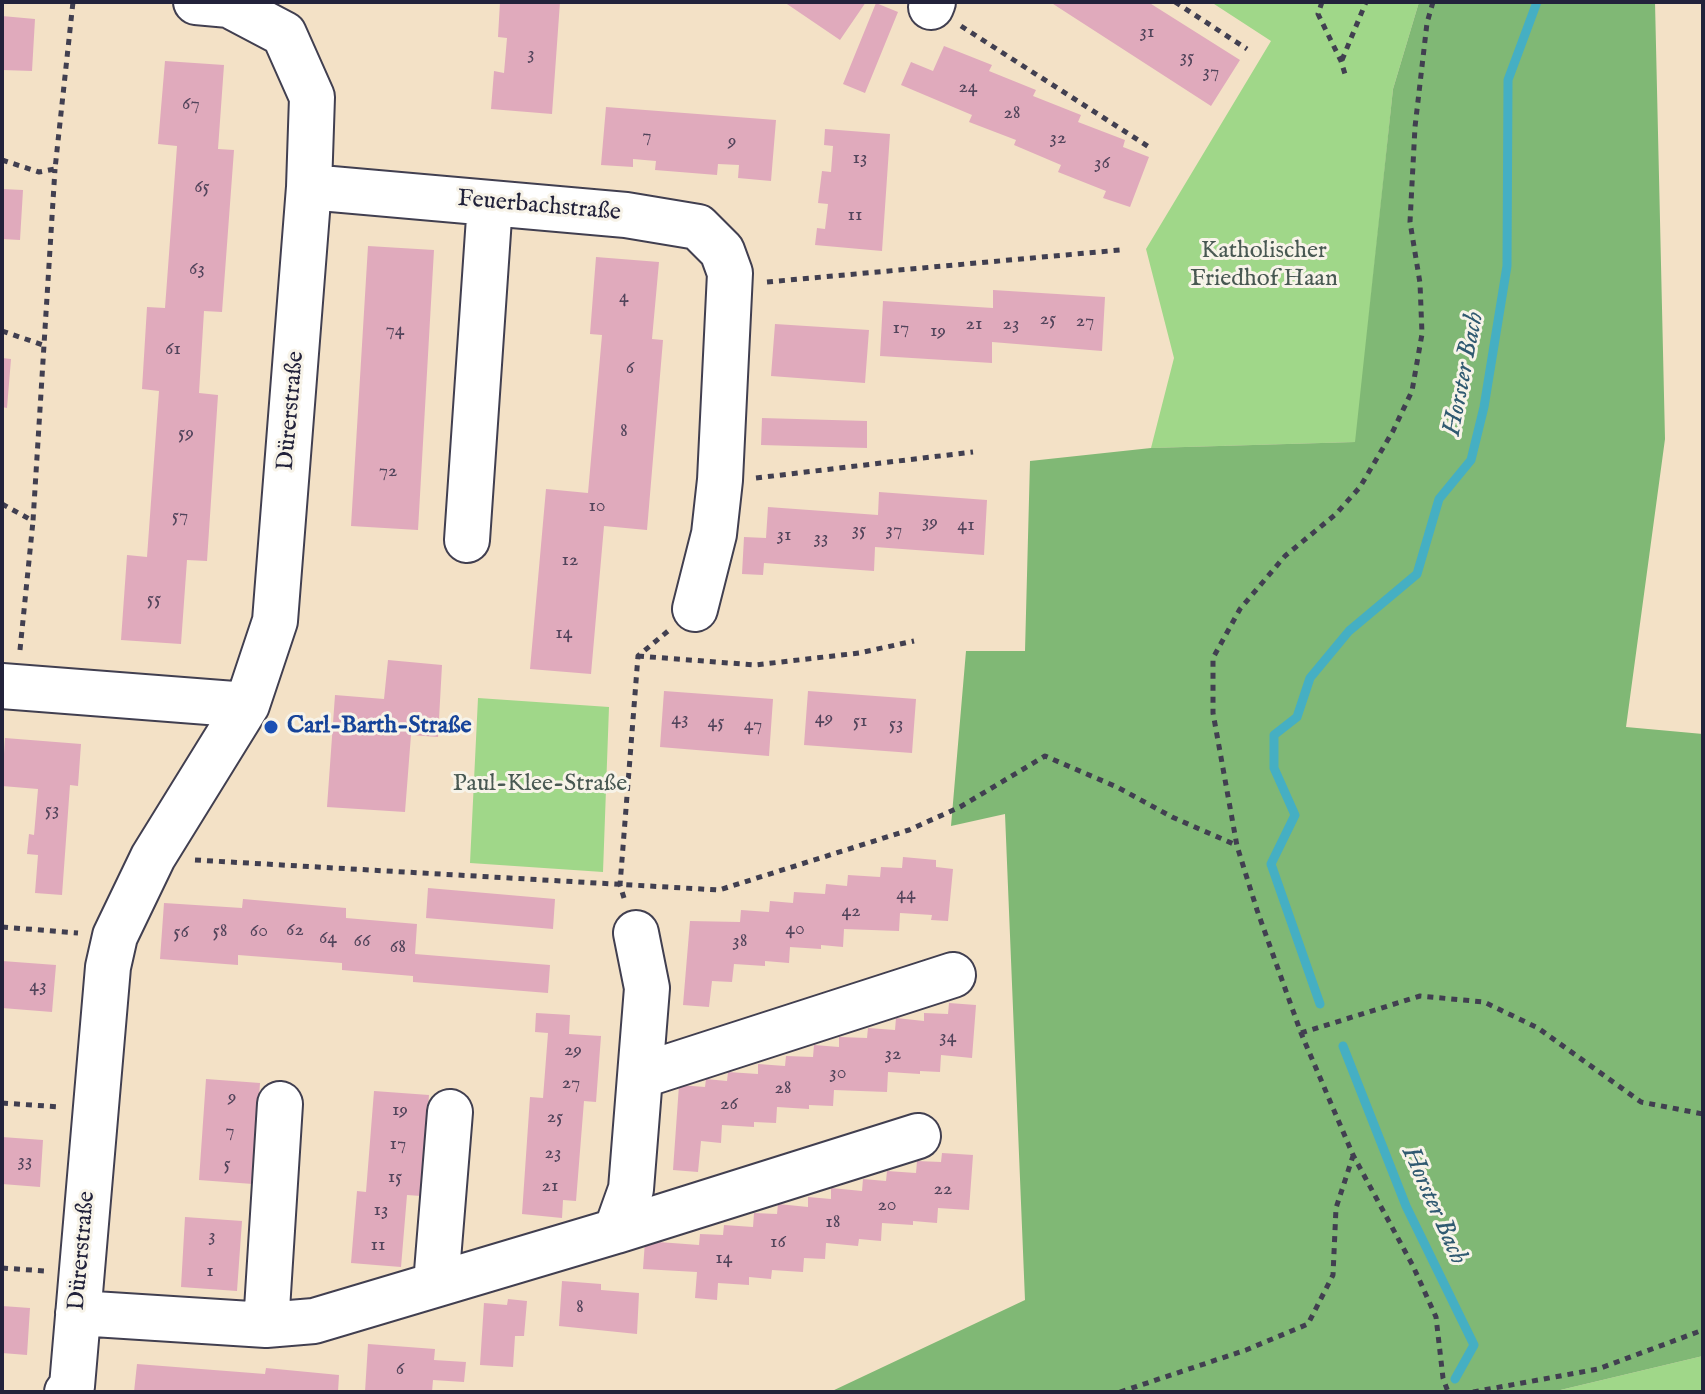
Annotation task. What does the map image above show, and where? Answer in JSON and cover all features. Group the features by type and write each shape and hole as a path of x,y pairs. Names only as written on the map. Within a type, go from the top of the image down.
{"street":[{"name":"Dürerstraße","path":"67,1392 72,1386 108,967 115,936 132,895 153,857 247,705 275,621 309,187 312,97 284,34 229,5 196,2"},
{"name":"Feuerbachstraße","path":"309,187 626,215 698,227 722,251 730,273 730,285 720,480 714,534 695,609"},
{"path":"467,540 490,203"},
{"path":"9,686 247,705"},
{"path":"616,1231 631,1189 647,988 636,933"},
{"path":"640,1076 953,975"},
{"path":"266,1325 280,1104"},
{"path":"436,1284 450,1112"},
{"path":"78,1313 266,1325 314,1321 918,1136"}],"path":[{"path":"9,686 33,521 55,169 73,2"},
{"path":"1175,2 1247,49"},
{"path":"1322,2 1318,14 1345,74"},
{"path":"1341,61 1366,2"},
{"path":"1433,2 1427,23 1415,127 1410,222 1420,283 1422,334 1412,391 1360,487 1336,514 1285,556 1240,609 1213,658 1213,713 1237,846 1301,1033 1353,1155 1413,1266 1436,1317 1443,1378 1448,1392"},
{"path":"932,4 1152,149"},
{"path":"2,160 39,172 55,169"},
{"path":"730,285 1120,250"},
{"path":"2,331 43,345"},
{"path":"720,480 772,477 973,452"},
{"path":"2,504 33,521"},
{"path":"636,933 620,885 638,656 695,609"},
{"path":"638,656 755,665 859,653 914,641"},
{"path":"153,857 719,890 909,830 960,807 1045,756 1117,787 1172,817 1237,846"},
{"path":"2,927 115,936"},
{"path":"1301,1033 1420,996 1484,1002 1538,1028 1641,1102 1703,1114"},
{"path":"2,1103 95,1109"},
{"path":"1120,1392 1246,1350 1308,1324 1333,1275 1336,1208 1353,1155"},
{"path":"1473,1392 1598,1369 1703,1330"}],"green space":[{"name":"Katholischer Friedhof Haan","path":"1211,2 1419,2 1393,89 1356,442 1151,448 1174,358 1146,249 1271,41"},
{"path":"1419,2 1655,2 1665,439 1626,727 1703,734 1703,1356 1552,1392 830,1392 1025,1300 1005,814 951,826 966,651 1025,651 1030,461 1151,448 1355,442 1393,89"},
{"name":"Paul-Klee-Straße","path":"478,698 609,707 603,872 470,863"},
{"path":"1703,1356 1703,1392 1552,1392"}],"building":[{"path":"500,2 560,2 552,114 491,109 494,71 504,73 507,38 498,37"},
{"path":"784,2 866,2 840,40"},
{"path":"1050,2 1148,2 1240,60 1211,106"},
{"path":"876,3 898,12 865,93 843,84"},
{"path":"2,16 35,19 32,71 2,70"},
{"path":"944,46 992,65 989,71 1036,90 1033,96 1081,115 1078,122 1125,140 1123,147 1149,157 1130,207 1103,198 1106,191 1058,172 1061,165 1014,145 1016,140 969,122 972,115 901,85 911,62 933,71"},
{"path":"165,61 224,65 218,149 234,150 222,312 204,311 199,393 218,395 207,561 187,560 181,644 121,640 127,555 147,557 159,391 142,389 147,307 165,308 177,146 158,144"},
{"path":"606,107 776,120 771,181 738,178 739,165 718,164 717,175 655,170 656,161 633,159 633,167 601,165"},
{"path":"825,129 890,134 882,251 815,245 817,228 825,229 828,204 818,203 822,171 831,172 833,146 824,145"},
{"path":"2,189 23,190 20,240 2,239"},
{"path":"368,246 434,250 418,530 351,526"},
{"path":"596,257 659,262 652,339 663,340 647,530 604,526 591,674 530,669 546,489 588,493 602,335 590,334"},
{"path":"993,290 1105,297 1102,351 992,342 992,363 880,356 883,301 993,308"},
{"path":"775,324 869,330 865,383 771,376"},
{"path":"2,358 11,359 7,408 2,407"},
{"path":"762,418 867,421 867,448 761,445"},
{"path":"879,492 987,500 984,555 875,547 874,571 764,563 763,575 742,574 744,537 766,538 768,507 878,515"},
{"path":"388,660 442,665 438,737 411,735 405,812 327,807 335,695 384,699"},
{"path":"664,691 773,699 769,756 660,747"},
{"path":"808,691 916,699 912,753 804,745"},
{"path":"5,738 81,744 78,786 70,785 62,895 35,893 38,855 27,854 29,834 34,835 38,789 2,786"},
{"path":"903,857 936,860 936,867 953,869 948,921 931,920 932,915 900,913 899,931 844,929 843,947 790,947 789,963 765,961 765,966 734,964 732,982 712,981 709,1007 683,1005 690,921 740,922 741,910 769,912 770,901 793,903 794,892 825,894 826,884 847,886 848,875 880,877 881,867 902,868"},
{"path":"428,888 555,899 553,929 426,918"},
{"path":"243,899 346,908 346,918 417,924 415,954 550,965 548,993 413,982 413,976 342,970 342,963 238,955 238,965 160,959 164,903 242,908"},
{"path":"2,961 56,965 52,1012 2,1008"},
{"path":"949,1003 976,1005 972,1058 941,1055 940,1072 888,1072 887,1092 834,1090 833,1106 809,1105 809,1109 777,1107 776,1123 754,1122 754,1127 722,1125 721,1143 701,1141 698,1172 673,1170 679,1085 705,1087 706,1079 727,1081 728,1072 758,1074 758,1064 785,1066 786,1056 813,1057 814,1045 839,1047 839,1037 867,1038 868,1028 895,1030 896,1018 924,1021 924,1013 948,1014"},
{"path":"536,1013 570,1015 569,1034 601,1036 596,1102 584,1101 576,1201 563,1200 562,1218 522,1214 530,1097 543,1098 548,1033 535,1032"},
{"path":"206,1079 260,1083 253,1184 199,1180"},
{"path":"374,1091 429,1095 421,1196 407,1195 401,1267 351,1263 357,1191 366,1192"},
{"path":"2,1137 43,1140 40,1187 2,1184"},
{"path":"942,1153 973,1155 969,1210 938,1208 937,1223 882,1223 881,1241 859,1239 858,1246 826,1243 825,1259 804,1258 803,1272 772,1270 771,1279 749,1277 749,1285 718,1283 717,1300 695,1298 697,1272 643,1269 645,1241 699,1245 700,1234 723,1235 724,1225 753,1227 754,1213 777,1214 778,1204 808,1207 808,1197 831,1199 831,1188 862,1191 863,1179 886,1181 887,1171 916,1173 917,1161 941,1162"},
{"path":"185,1217 242,1221 237,1291 181,1287"},
{"path":"562,1281 601,1284 601,1290 639,1293 637,1334 559,1326"},
{"path":"508,1299 527,1301 524,1336 515,1336 513,1367 480,1365 484,1303 507,1305"},
{"path":"2,1306 30,1308 27,1355 2,1353"},
{"path":"368,1344 435,1349 434,1360 466,1362 464,1382 433,1380 432,1392 365,1392"},
{"path":"137,1364 265,1374 266,1368 339,1375 338,1392 134,1392"}],"waterway":[{"name":"Horster Bach","path":"1320,1004 1271,864 1295,815 1274,768 1274,735 1297,717 1310,678 1349,631 1417,574 1439,499 1471,460 1484,407 1507,266 1508,80 1537,2"},
{"name":"Horster Bach","path":"1343,1046 1406,1206 1474,1345 1455,1379"}],"place":[{"name":"Carl-Barth-Straße","path":"271,727"}]}
